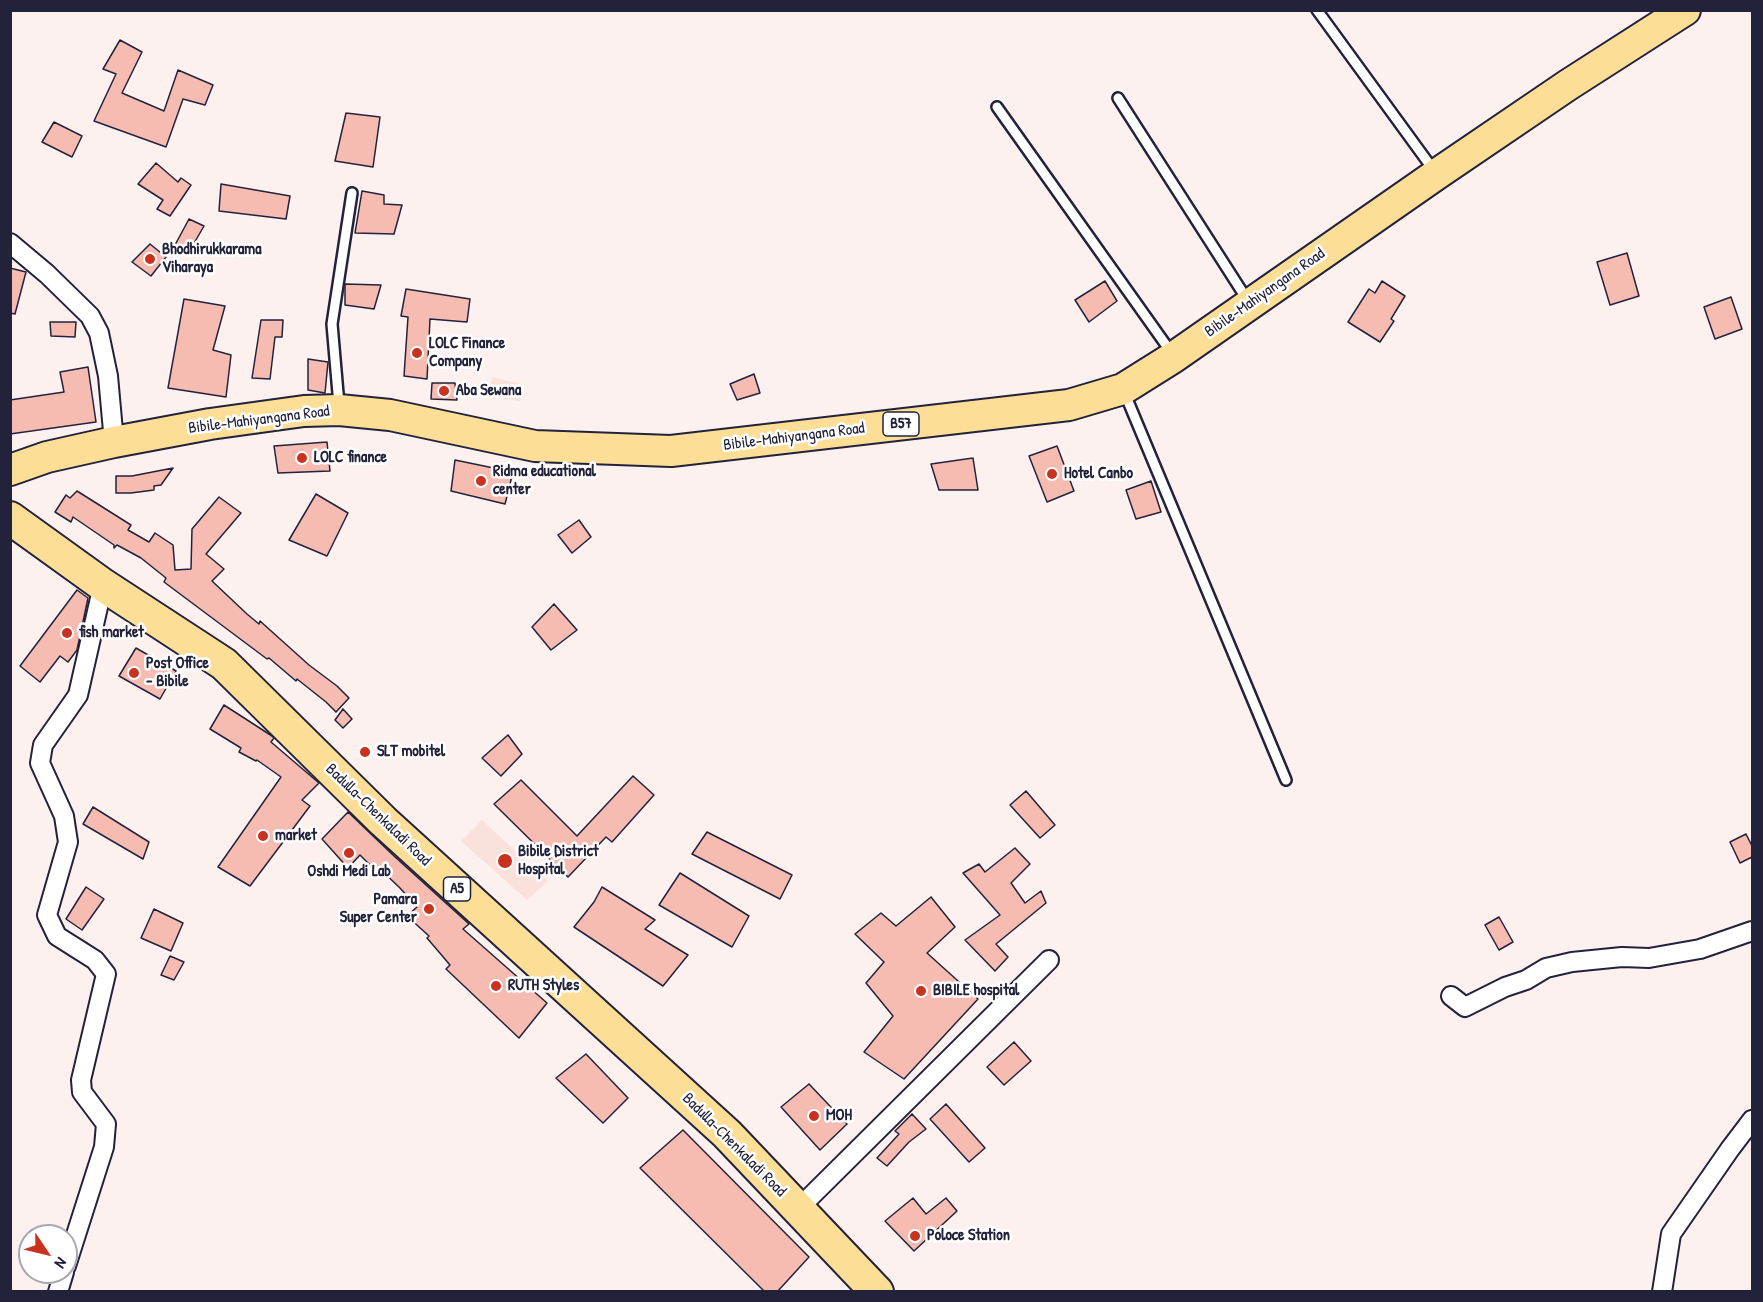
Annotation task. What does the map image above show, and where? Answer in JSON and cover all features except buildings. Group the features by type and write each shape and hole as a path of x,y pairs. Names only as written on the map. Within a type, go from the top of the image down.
{"highway":[{"name":"Badulla-Chenkaladi Road","path":"10,518 103,585 224,664 383,821 727,1134 877,1292"}],"main road":[{"name":"Bibile-Mahiyangana Road","path":"10,470 47,457 114,442 254,417 304,411 339,410 390,415 535,446 671,451 1070,405 1123,389 1174,357 1249,303 1568,85 1685,10"}],"street":[{"path":"10,243 47,274 90,316 99,333 108,376 114,442"},
{"path":"78,1228 104,1147 106,1124 82,1092 81,1080 106,974 95,960 57,936 47,915 68,842 64,816 40,763 43,745 78,695 103,585"},
{"path":"1451,996 1465,1007 1546,969 1563,964 1622,957 1649,958 1668,955 1700,949 1752,931"},
{"path":"798,1209 1049,960"},
{"path":"1662,1292 1671,1234 1752,1120"}],"lane":[{"path":"1317,10 1437,174"},
{"path":"1118,98 1249,303"},
{"path":"997,107 1174,357"},
{"path":"339,410 332,324 352,193"},
{"path":"1123,389 1286,780"}],"shaded area":[{"path":"492,377 522,384 520,401 489,396"},
{"name":"Bibile District Hospital","path":"482,820 548,881 527,900 461,841"}],"place":[{"name":"Bhodhirukkarama Viharaya","path":"150,259"},
{"name":"LOLC Finance Company","path":"417,353"},
{"name":"Aba Sewana","path":"444,391"},
{"name":"LOLC finance","path":"302,458"},
{"name":"Hotel Canbo","path":"1052,474"},
{"name":"Ridma educational center","path":"481,481"},
{"name":"fish market","path":"67,633"},
{"name":"Post Office - Bibile","path":"134,673"},
{"name":"SLT mobitel","path":"365,752"},
{"name":"market","path":"263,836"},
{"name":"Oshdi Medi Lab","path":"349,853"},
{"name":"Bibile District Hospital","path":"505,861"},
{"name":"Pamara Super Center","path":"429,909"},
{"name":"RUTH Styles","path":"496,986"},
{"name":"BIBILE hospital","path":"921,991"},
{"name":"MOH","path":"814,1116"},
{"name":"Poloce Station","path":"915,1236"}]}
